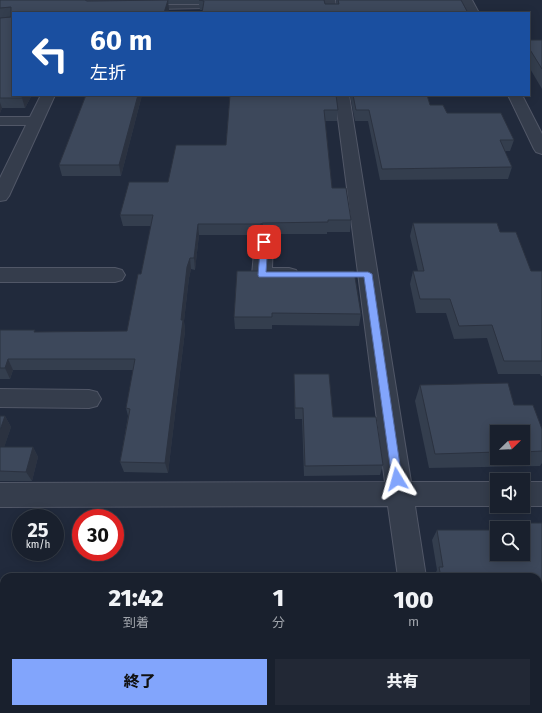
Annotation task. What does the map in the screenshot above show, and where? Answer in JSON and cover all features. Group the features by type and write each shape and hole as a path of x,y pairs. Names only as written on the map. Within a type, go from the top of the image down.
{"street":[{"path":"329,0 331,12"},
{"path":"466,0 472,12"},
{"path":"88,5 104,4"},
{"path":"0,196 48,96"},
{"path":"342,96 360,274 411,573"},
{"path":"516,96 542,149"},
{"path":"0,121 36,122"},
{"path":"264,242 262,275 307,274"},
{"path":"0,275 115,274"},
{"path":"0,398 89,398"},
{"path":"0,495 490,494"},
{"path":"530,494 542,494"}],"lane":[{"path":"143,7 206,7"}],"building":[{"path":"0,0 168,0 164,12 12,12 12,96 23,96 22,98 0,98 0,18 11,17 11,7 0,8"},
{"path":"199,0 324,0 325,4 339,4 338,0 461,0 467,12 202,12 204,1"},
{"path":"530,40 542,40 542,69 530,50"},
{"path":"86,96 138,96 119,165 59,165"},
{"path":"230,96 336,96 338,110 324,110 332,188 346,188 351,220 260,224 198,224 194,258 190,258 187,267 181,320 183,320 165,463 120,462 130,409 126,408 135,359 8,359 5,368 0,368 0,330 35,330 34,332 127,331 138,274 141,274 153,215 120,215 129,182 168,182 176,145 226,145"},
{"path":"353,96 427,96 430,105 443,105 447,113 501,113 514,140 500,140 512,167 382,169 369,110 356,110"},
{"path":"413,223 497,223 500,232 516,232 531,271 542,271 542,361 504,361 492,325 459,326 450,299 420,299 413,271 424,271"},
{"path":"237,271 354,271 361,314 272,313 272,317 234,317"},
{"path":"294,374 329,374 333,417 376,417 383,465 305,466 303,408 295,408"},
{"path":"508,383 514,405 533,405 542,429 542,451 530,452 530,425 490,425 490,452 435,454 420,385"},
{"path":"0,416 5,416 0,430"},
{"path":"0,447 33,447 26,472 0,471"},
{"path":"530,523 542,523 542,573 440,573 439,567 443,567 437,530 490,530 490,561 530,561"}],"route":[{"path":"264,242 262,275 368,274 397,479"}]}
